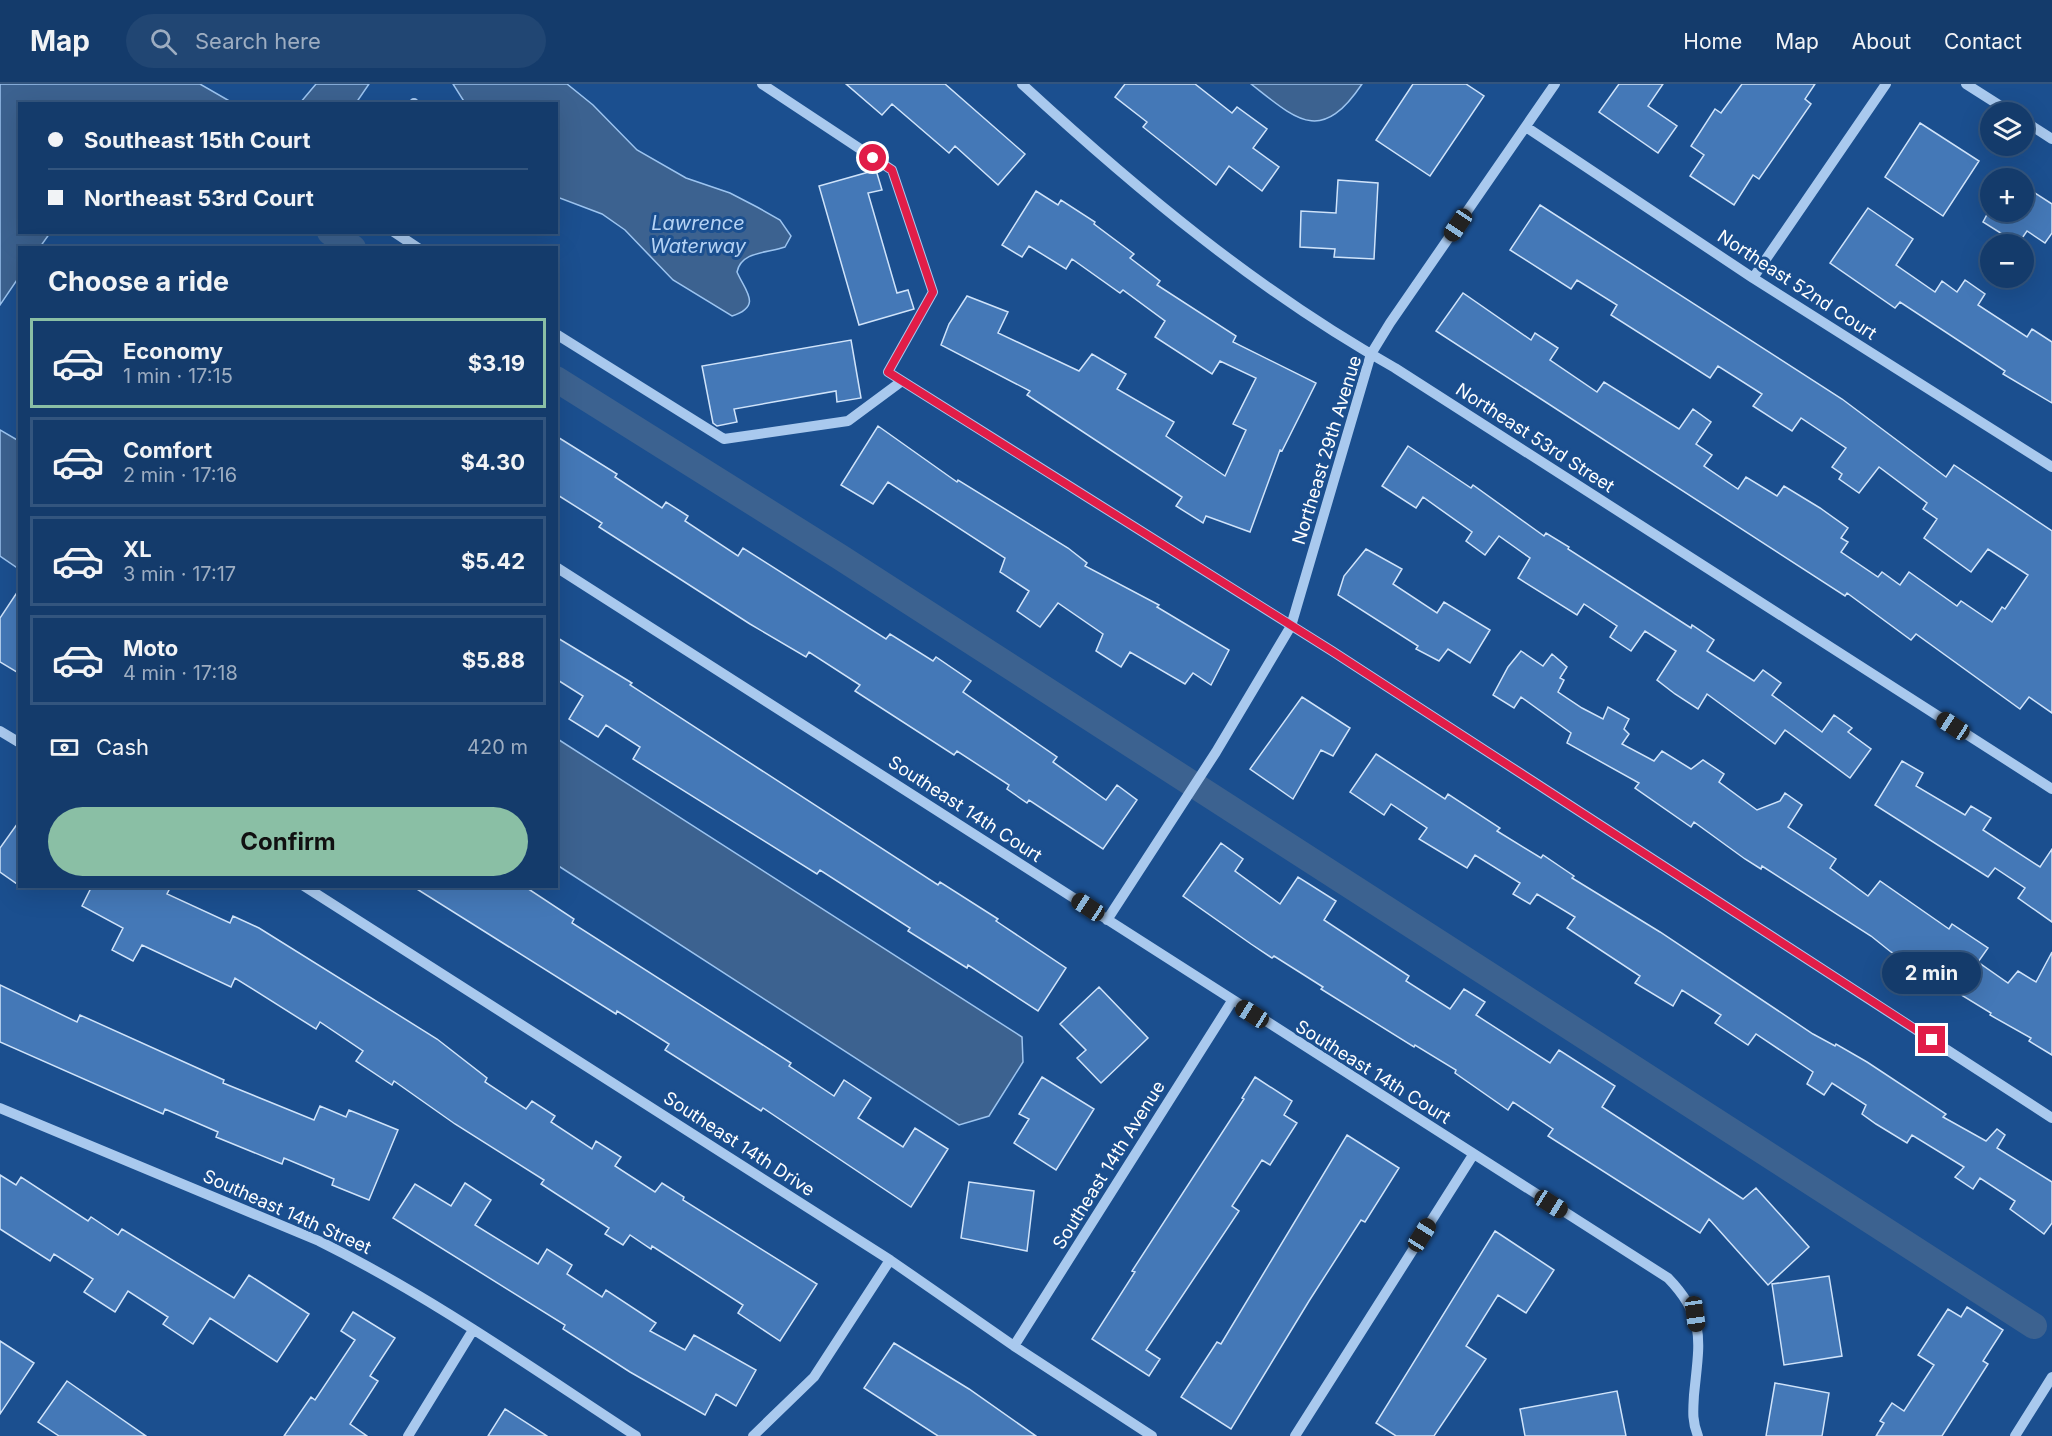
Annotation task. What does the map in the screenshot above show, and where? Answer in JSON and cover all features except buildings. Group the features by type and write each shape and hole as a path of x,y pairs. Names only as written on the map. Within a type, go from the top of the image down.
{"street":[{"path":"762,84 892,170 933,292 888,372 1291,626 2052,1118"},
{"name":"Northeast 53rd Street","path":"1022,84 1141,188 1264,283 1371,354 2052,789"},
{"name":"Northeast 29th Avenue","path":"1291,626 1371,354 1555,84"},
{"path":"1753,278 1886,84"},
{"path":"1966,84 1994,102"},
{"name":"Northeast 52nd Court","path":"1526,127 1753,278 2052,467"},
{"path":"2034,127 2052,139"},
{"path":"397,234 415,246"},
{"path":"558,335 724,439 848,421 903,381"},
{"name":"Southeast 14th Court","path":"558,568 1232,1002 1668,1278 1684,1295 1695,1314 1699,1342 1692,1421 1698,1436"},
{"path":"1107,920 1215,752 1291,626"},
{"path":"0,731 18,742"},
{"name":"Southeast 14th Drive","path":"307,888 890,1260 1014,1346 1152,1436"},
{"name":"Southeast 14th Avenue","path":"1014,1346 1232,1002"},
{"name":"Southeast 14th Street","path":"0,1108 319,1241 370,1266 636,1436"},
{"path":"1295,1436 1473,1155"},
{"path":"753,1436 814,1377 890,1260"},
{"path":"408,1436 473,1330"},
{"path":"2015,1436 2052,1377"}],"water":[{"path":"0,84 200,84 231,102 18,102 18,234 49,234 41,246 18,246 18,278 0,305"},
{"path":"316,84 369,84 357,102 301,102"},
{"name":"Lawrence Waterway","path":"453,84 567,84 593,105 637,150 686,178 730,193 757,207 780,220 791,236 785,247 749,256 740,265 737,272 749,297 749,303 747,308 732,316 673,280 625,230 602,214 558,197 558,102 464,102"},
{"path":"1251,84 1362,84 1334,115 1321,120 1308,120 1282,108"},
{"path":"0,430 18,440 18,568 0,556"},
{"path":"558,739 1022,1037 1023,1062 989,1116 959,1125 558,866"}],"waterway":[{"path":"333,234 350,246"},
{"path":"558,380 840,557 2034,1326"}],"route":[{"path":"873,158 892,170 933,292 888,372 1332,651 1932,1040"}]}
